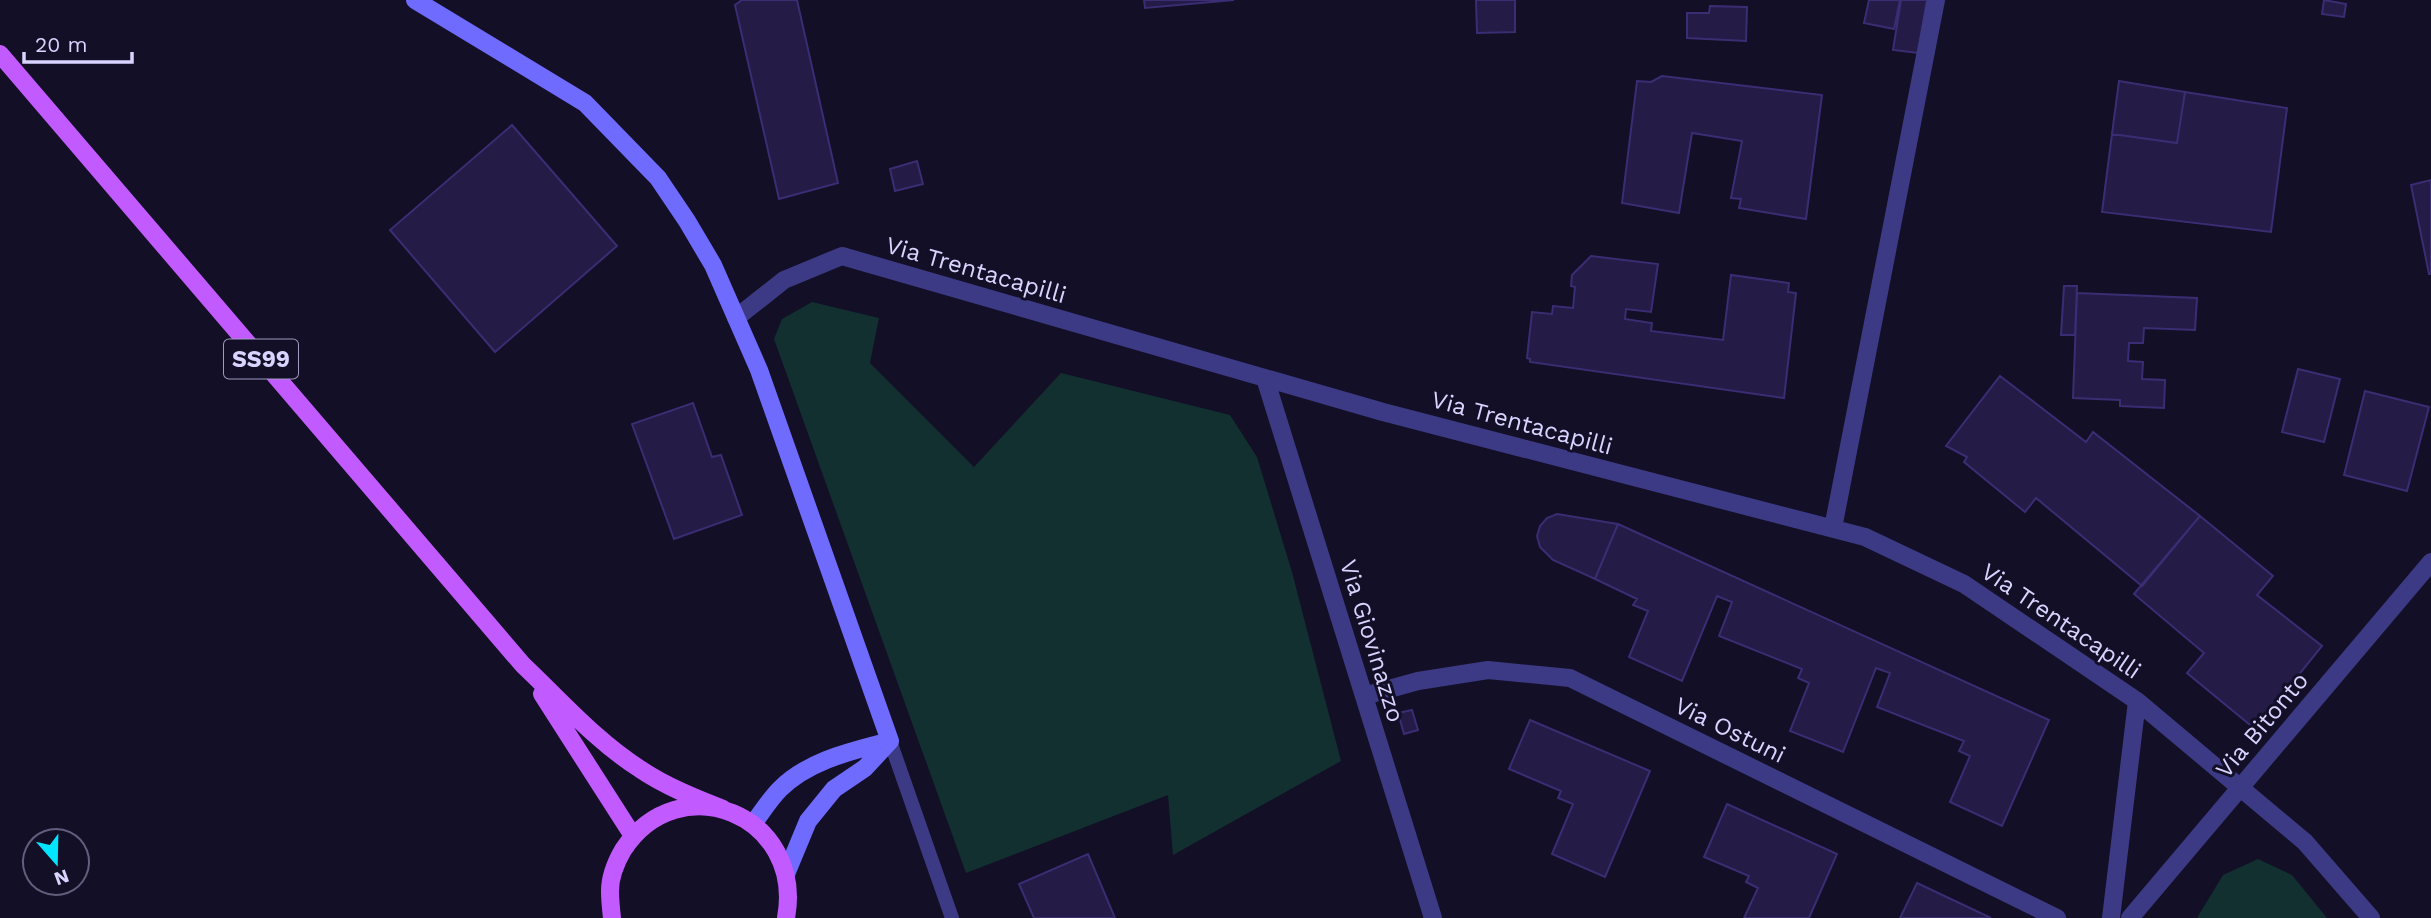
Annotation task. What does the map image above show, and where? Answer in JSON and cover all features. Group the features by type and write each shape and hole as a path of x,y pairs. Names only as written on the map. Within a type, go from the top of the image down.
{"main road":[{"name":"SS99","path":"0,54 523,665 596,735 640,770 723,809"},
{"name":"SS99","path":"523,665 633,836"},
{"path":"612,918 610,889 617,860 633,836 652,820 674,810 698,807 723,809 753,824 768,838 779,855 786,874 789,900 786,918"}],"street":[{"path":"415,0 585,103 658,178 713,265 759,370 890,741"},
{"path":"1833,528 1936,0"},
{"name":"Via Trentacapilli","path":"736,318 785,280 842,256 1383,412 1865,537 1964,584 2137,701 2305,842 2371,918"},
{"name":"Via Giovinazzo","path":"1265,378 1433,918"},
{"name":"Via Bitonto","path":"2130,918 2431,562"},
{"name":"Via Ostuni","path":"1364,696 1418,681 1488,670 1570,678 2057,918"},
{"path":"2111,918 2137,701"},
{"path":"753,824 780,789 807,769 845,753 890,741"},
{"path":"786,874 808,821 816,810 834,789 865,768 890,741"}],"lane":[{"path":"890,741 952,918"}],"green space":[{"path":"812,302 879,318 870,363 974,467 1061,373 1230,415 1257,457 1292,572 1341,761 1173,855 1168,795 966,873 774,339 782,319"},
{"path":"2258,859 2292,875 2327,918 2197,918 2223,875"}],"building":[{"path":"742,0 797,0 838,183 779,199 735,5"},
{"path":"1144,0 1234,0 1145,8"},
{"path":"1476,0 1515,0 1515,32 1477,33"},
{"path":"1869,0 1900,0 1894,29 1864,23"},
{"path":"1901,0 1927,0 1918,53 1893,50"},
{"path":"2324,0 2346,4 2344,17 2322,14"},
{"path":"1710,6 1747,7 1746,41 1687,38 1687,13 1709,13"},
{"path":"1662,76 1822,95 1806,219 1739,208 1741,199 1731,198 1742,141 1692,133 1679,213 1622,203 1637,81 1651,82"},
{"path":"2119,81 2185,92 2177,143 2112,134"},
{"path":"2185,92 2287,108 2271,232 2102,212 2112,134 2177,143"},
{"path":"512,125 617,246 495,352 390,230"},
{"path":"917,161 923,184 895,191 890,169"},
{"path":"2431,180 2431,274 2429,274 2411,185"},
{"path":"1591,256 1658,264 1651,312 1626,309 1625,319 1652,323 1651,331 1723,340 1731,275 1789,283 1788,292 1796,293 1784,398 1530,362 1527,358 1532,312 1552,314 1553,306 1573,308 1575,287 1571,286 1572,275"},
{"path":"2064,286 2077,286 2075,335 2061,335"},
{"path":"2077,293 2197,298 2195,330 2144,328 2143,343 2129,343 2128,361 2143,362 2142,379 2165,380 2164,408 2120,406 2120,400 2073,398"},
{"path":"2298,369 2340,379 2324,442 2282,432"},
{"path":"2000,376 2086,442 2093,432 2200,516 2142,586 2036,498 2025,512 1964,462 1967,457 1946,446"},
{"path":"2365,391 2429,407 2407,491 2344,475"},
{"path":"693,403 712,457 721,455 742,515 674,539 632,424"},
{"path":"1557,514 1618,524 1595,579 1553,560 1540,547 1537,536 1540,526 1547,518"},
{"path":"2200,516 2273,576 2257,595 2322,646 2255,729 2187,673 2204,653 2134,594"},
{"path":"1618,524 2049,720 2002,826 1950,802 1970,756 1959,751 1964,741 1877,707 1890,673 1876,668 1843,752 1790,731 1809,683 1798,678 1802,669 1719,636 1732,602 1717,596 1682,681 1629,657 1648,611 1633,605 1637,599 1595,579"},
{"path":"1412,710 1418,730 1404,734 1398,713"},
{"path":"1530,720 1650,771 1605,877 1552,854 1573,804 1558,798 1561,791 1509,769"},
{"path":"1727,804 1837,854 1809,918 1744,918 1758,888 1746,882 1749,876 1704,857"},
{"path":"1088,854 1115,918 1034,918 1019,884"},
{"path":"1917,883 1991,918 1900,918"}]}
